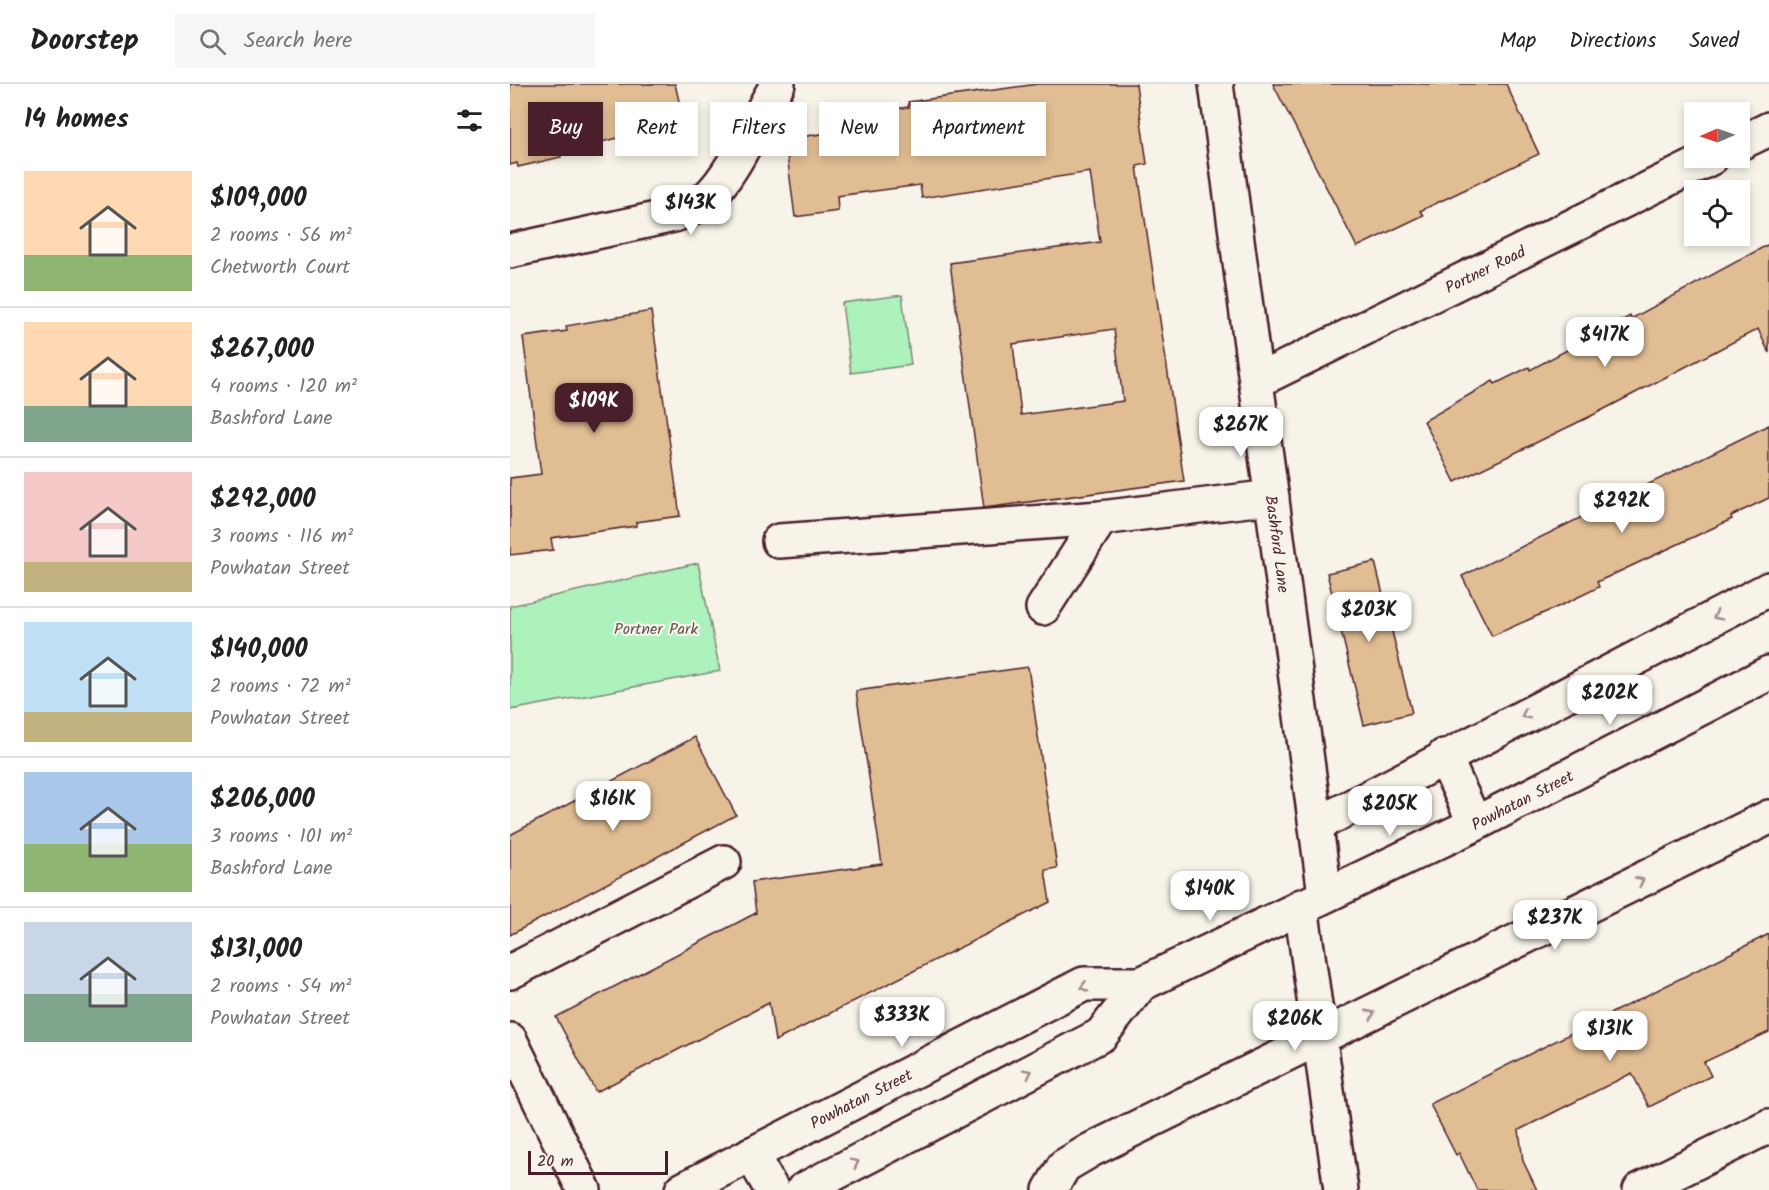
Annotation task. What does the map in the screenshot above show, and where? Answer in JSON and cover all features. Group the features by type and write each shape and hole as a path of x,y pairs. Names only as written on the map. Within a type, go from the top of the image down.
{"street":[{"path":"510,251 674,215 692,208 708,197 735,159 778,84"},
{"name":"Bashford Lane","path":"1216,84 1316,825 1313,900 1319,1040 1341,1190"},
{"path":"1750,138 1769,129"},
{"name":"Portner Road","path":"1257,381 1691,168"},
{"path":"779,541 1101,518 1272,497"},
{"path":"1043,608 1101,518"},
{"path":"1316,825 1444,756 1769,590"},
{"name":"Powhatan Street","path":"803,1190 1101,1035 1142,984 1475,824 1769,673"},
{"path":"1444,756 1475,824"},
{"path":"1050,1190 1064,1166 1090,1150 1319,1040 1769,816"},
{"path":"510,972 724,862"},
{"name":"Powhatan Street","path":"682,1190 1084,984 1142,984"},
{"path":"510,1040 584,1190"},
{"path":"1640,1190 1769,1126"},
{"path":"751,1154 772,1190"}],"green space":[{"path":"902,295 911,365 851,373 842,303"},
{"name":"Portner Park","path":"698,563 720,671 510,710 510,606"}],"building":[{"path":"510,84 675,84 679,102 615,102 615,139 603,142 603,102 528,102 528,156 561,157 518,167 517,163 510,165"},
{"path":"1038,84 1136,84 1147,164 1137,166 1184,481 984,508 950,263 1100,242 1090,172 922,198 920,185 837,196 838,211 795,217 787,156 807,156 807,136 819,134 819,156 899,156 899,108 909,107 908,102","holes":["1114,329 1123,401 1021,415 1013,344"]},
{"path":"1273,84 1506,84 1539,154 1420,211 1424,215 1357,247"},
{"path":"1769,244 1769,353 1758,329 1591,416 1455,482 1424,421 1493,381 1495,384 1529,367 1530,370 1630,316 1631,319"},
{"path":"651,311 680,516 636,522 636,526 551,538 553,550 510,555 510,478 541,474 523,337 567,331 566,326"},
{"path":"1769,425 1769,498 1731,516 1732,519 1597,582 1599,587 1492,636 1462,576"},
{"path":"1375,562 1412,713 1364,725 1327,573"},
{"path":"1028,667 1057,868 1045,870 1050,902 775,1041 769,1003 596,1092 556,1017 756,913 752,882 882,864 856,691"},
{"path":"695,737 736,815 510,935 510,835"},
{"path":"1769,934 1769,1032 1704,1062 1711,1076 1649,1107 1632,1073 1519,1130 1523,1161 1537,1190 1477,1190 1459,1153 1456,1155 1430,1104"}]}
